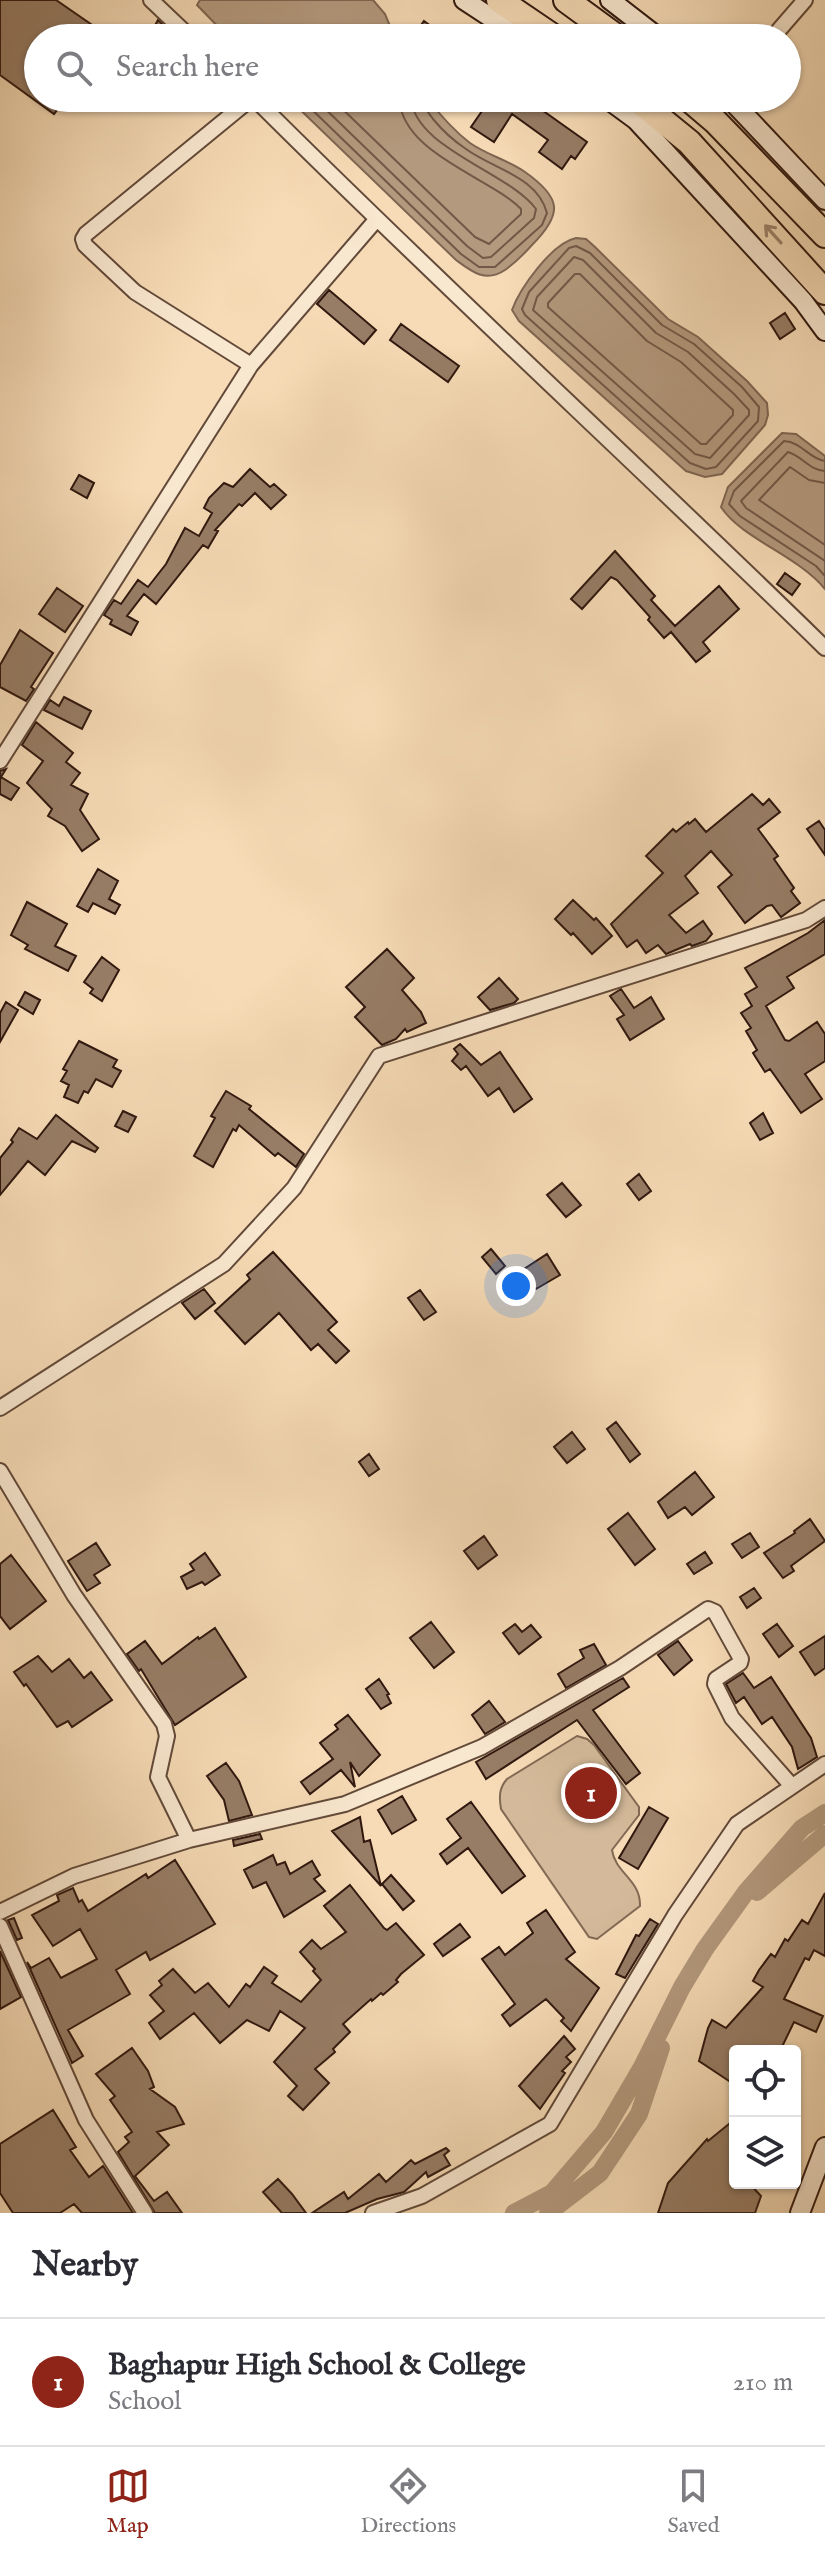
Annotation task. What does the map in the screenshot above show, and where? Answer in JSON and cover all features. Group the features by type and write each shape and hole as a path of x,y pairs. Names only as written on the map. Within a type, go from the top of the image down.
{"highway":[{"path":"499,0 534,24"},
{"path":"566,0 599,24"},
{"path":"652,112 689,142 825,292"},
{"path":"704,112 825,235"}],"street":[{"path":"151,0 176,24"},
{"path":"464,0 501,24"},
{"path":"610,0 641,24"},
{"path":"784,24 805,0"},
{"path":"236,112 83,239 85,245 135,292 251,365"},
{"path":"267,112 376,220 670,496 825,648"},
{"path":"622,112 646,132 803,301 825,331"},
{"path":"742,112 825,200"},
{"path":"0,761 251,365 376,220"},
{"path":"0,1408 224,1264 294,1188 379,1056 806,920 825,908"},
{"path":"0,1471 74,1595 164,1724 167,1736 158,1777 189,1840"},
{"path":"0,1912 74,1876 189,1840 345,1804 482,1747 620,1668 711,1609 741,1659 740,1663 716,1679 715,1684 732,1718 791,1785"},
{"path":"373,2213 422,2196 550,2124 675,1915 737,1824 825,1764"},
{"path":"0,1926 86,2120 145,2213"},
{"path":"800,2213 825,2147"}],"shaded area":[{"path":"577,1736 594,1745 639,1807 639,1815 612,1850 618,1865 636,1890 640,1906 597,1939 589,1937 500,1805 501,1789 507,1779"}],"water":[{"path":"200,0 373,0 389,24 215,24 197,5"},
{"path":"303,112 439,112 470,143 518,168 537,181 552,198 554,207 549,224 526,252 505,270 485,276 456,260"},
{"path":"576,238 586,239 668,319 698,337 767,403 765,425 722,474 705,477 686,471 519,321 512,310 522,290 547,257"},
{"path":"782,433 796,434 825,456 825,589 800,566 742,529 721,507 728,487"}],"building":[{"path":"0,0 56,0 91,24 24,24 24,92 0,75"},
{"path":"481,112 545,112 587,142 575,159 571,156 562,169 539,152 548,140 512,114 494,142 471,127"},
{"path":"329,290 376,330 364,344 317,304"},
{"path":"785,313 795,329 780,339 770,323"},
{"path":"401,324 459,366 448,382 390,340"},
{"path":"250,469 270,487 274,484 286,495 271,509 255,493 242,506 239,504 215,530 218,531 208,548 203,545 156,604 144,594 127,616 138,622 131,635 110,624 112,620 104,615 114,600 121,604 138,580 148,587 166,564 185,528 199,536 212,513 204,508 209,498 224,483 233,487"},
{"path":"79,475 94,483 87,498 71,489"},
{"path":"615,551 655,596 651,600 675,626 719,586 739,609 703,642 710,651 696,662 671,632 664,638 648,620 650,617 611,577 582,609 571,599"},
{"path":"785,573 800,584 792,595 777,584"},
{"path":"57,588 83,606 65,632 39,614"},
{"path":"20,630 53,653 31,687 34,689 26,701 0,687 0,665"},
{"path":"64,697 91,711 82,729 44,710 50,700 59,706"},
{"path":"36,722 73,753 66,762 80,773 71,785 88,794 80,810 99,839 82,851 65,826 48,816 52,809 27,783 43,761 22,745"},
{"path":"6,769 1,777 19,788 11,800 0,794 0,771"},
{"path":"752,794 763,805 769,799 780,812 758,829 778,856 774,859 794,888 791,891 800,903 781,917 772,905 767,906 745,923 718,887 732,875 711,851 685,876 698,893 669,915 686,933 703,921 712,934 706,941 666,954 658,945 646,953 637,940 627,947 611,924 663,873 646,856 673,829 676,832 695,819 706,832"},
{"path":"819,821 825,830 825,855 807,829"},
{"path":"98,869 118,881 109,899 120,905 115,914 93,903 88,912 77,906"},
{"path":"573,900 612,936 592,954 555,919"},
{"path":"27,902 67,924 55,946 76,956 68,971 25,949 28,945 11,935"},
{"path":"825,920 825,954 787,977 794,988 766,1006 785,1040 789,1041 817,1022 825,1034 825,1061 805,1074 822,1099 801,1113 770,1069 765,1072 753,1053 757,1050 746,1031 751,1028 741,1013 752,1006 745,994 757,987 745,968 808,933"},
{"path":"387,949 414,978 402,990 421,1012 426,1023 407,1032 405,1029 396,1039 382,1045 355,1017 365,1007 346,987"},
{"path":"102,957 119,970 102,1001 90,993 93,989 84,982"},
{"path":"499,978 518,999 490,1010 478,997"},
{"path":"621,989 634,1008 651,997 664,1019 630,1040 617,1019 624,1015 610,996"},
{"path":"25,992 40,1000 33,1014 18,1005"},
{"path":"6,1002 18,1010 0,1042 0,1013"},
{"path":"79,1041 117,1060 113,1067 121,1071 112,1087 96,1079 78,1103 64,1097 69,1085 61,1081 67,1071 63,1069"},
{"path":"460,1044 481,1065 500,1052 532,1099 514,1112 499,1088 488,1096 466,1066 461,1070 452,1061 458,1054 454,1049"},
{"path":"226,1091 251,1106 249,1109 304,1154 296,1167 278,1153 275,1156 239,1125 236,1131 233,1129 213,1167 194,1156 215,1118 211,1116"},
{"path":"123,1111 136,1117 128,1132 115,1126"},
{"path":"763,1113 773,1133 760,1140 750,1123"},
{"path":"56,1115 98,1148 95,1152 72,1141 45,1175 28,1161 0,1195 0,1158 13,1142 11,1140 19,1128 37,1139"},
{"path":"639,1174 651,1191 639,1200 627,1184"},
{"path":"562,1183 581,1205 566,1217 547,1195"},
{"path":"491,1249 505,1266 496,1274 482,1257"},
{"path":"273,1252 337,1322 328,1330 349,1351 336,1363 318,1344 311,1350 279,1313 245,1344 215,1311 250,1279 247,1275"},
{"path":"547,1254 560,1275 536,1289 524,1269"},
{"path":"204,1289 215,1303 195,1319 182,1303"},
{"path":"420,1290 436,1312 424,1320 408,1298"},
{"path":"616,1422 640,1454 630,1462 607,1429"},
{"path":"572,1432 585,1449 567,1463 554,1447"},
{"path":"369,1454 379,1469 369,1476 359,1462"},
{"path":"695,1472 714,1497 692,1515 685,1507 668,1518 658,1502"},
{"path":"628,1513 655,1549 635,1565 608,1529"},
{"path":"810,1519 825,1541 791,1566 794,1571 783,1578 764,1553"},
{"path":"750,1533 759,1547 742,1558 732,1544"},
{"path":"484,1536 497,1555 478,1569 464,1551"},
{"path":"96,1543 110,1565 94,1575 100,1583 87,1591 68,1561"},
{"path":"705,1552 712,1563 694,1574 687,1564"},
{"path":"205,1553 220,1575 205,1585 202,1582 187,1589 181,1577 194,1570 190,1564"},
{"path":"11,1555 46,1601 10,1629 0,1616 0,1564"},
{"path":"754,1588 761,1598 747,1608 740,1597"},
{"path":"431,1622 454,1652 434,1668 410,1638"},
{"path":"515,1624 522,1632 531,1625 541,1637 519,1654 503,1633"},
{"path":"777,1624 793,1646 779,1657 763,1634"},
{"path":"215,1628 246,1677 175,1725 141,1669 139,1671 127,1654 145,1641 162,1664"},
{"path":"825,1636 825,1668 815,1675 800,1652"},
{"path":"678,1641 692,1660 674,1675 658,1655"},
{"path":"594,1644 606,1665 566,1688 558,1674 584,1658 580,1650"},
{"path":"38,1656 52,1672 69,1659 84,1678 91,1672 112,1700 72,1727 68,1721 57,1727 14,1672"},
{"path":"743,1673 754,1688 771,1677 811,1738 817,1757 798,1769 792,1747 772,1717 762,1724 744,1697 736,1703 726,1684"},
{"path":"623,1678 629,1687 593,1710 640,1773 626,1784 577,1720 486,1779 476,1762"},
{"path":"379,1679 391,1703 381,1709 366,1689"},
{"path":"489,1701 505,1722 485,1734 472,1715"},
{"path":"348,1715 380,1755 359,1776 350,1762 355,1787 341,1770 310,1794 301,1782 333,1759 320,1743 338,1729 335,1725"},
{"path":"226,1763 239,1781 252,1815 229,1821 224,1800 207,1776"},
{"path":"402,1796 416,1820 392,1834 378,1810"},
{"path":"471,1802 525,1876 502,1893 468,1848 447,1864 440,1854 461,1838 447,1819"},
{"path":"649,1807 668,1818 638,1869 619,1858"},
{"path":"360,1817 364,1842 370,1840 381,1886 332,1831"},
{"path":"260,1834 262,1839 234,1846 233,1840"},
{"path":"273,1855 277,1865 285,1862 290,1874 312,1861 320,1875 314,1879 325,1891 284,1917 266,1882 253,1888 244,1870"},
{"path":"175,1860 215,1924 150,1960 146,1952 116,1970 130,1994 68,2030 83,2056 72,2063 27,1962 31,1968 49,1958 61,1978 97,1959 80,1929 53,1946 32,1915 59,1901 57,1895 73,1888 79,1902 82,1900 88,1911 146,1874 148,1878"},
{"path":"391,1875 414,1901 403,1910 382,1884"},
{"path":"350,1885 384,1928 387,1930 396,1923 424,1955 401,1974 396,1980 398,1982 383,1995 381,1993 371,1999 343,2024 350,2032 333,2049 335,2052 315,2069 329,2083 303,2110 288,2096 297,2086 274,2062 305,2028 280,2011 269,2031 247,2020 220,2043 194,2013 160,2039 149,2023 164,2011 150,1995 162,1985 159,1981 173,1969 195,1993 208,1983 229,2007 246,1984 250,1987 264,1967 277,1976 272,1983 301,2002 321,1980 300,1952 312,1940 321,1949 346,1932 324,1906"},
{"path":"825,1893 825,1956 814,1950 809,1960 805,1958 784,1999 823,2016 816,2032 794,2022 783,2045 729,2045 729,2081 699,2061 712,2020 726,2028 763,1987 753,1981 771,1954 775,1957 785,1939 788,1941 802,1920 808,1924"},
{"path":"546,1910 575,1952 566,1959 599,1988 571,2031 561,2021 564,2018 546,1999 510,2026 502,2015 515,2004 482,1959 499,1947 505,1955 533,1933 527,1923"},
{"path":"14,1918 22,1938 17,1940 8,1920"},
{"path":"650,1919 658,1924 625,1978 616,1974 636,1935 639,1936"},
{"path":"460,1924 470,1937 443,1956 434,1944"},
{"path":"0,1951 21,1997 0,2009"},
{"path":"564,2036 575,2049 566,2057 571,2062 562,2071 565,2073 540,2109 519,2086"},
{"path":"132,2048 148,2071 154,2087 150,2089 175,2107 184,2124 157,2132 169,2145 135,2176 154,2201 167,2192 182,2213 155,2213 118,2152 129,2142 125,2137 132,2132 110,2100 115,2096 96,2074"},
{"path":"53,2110 76,2147 70,2150 89,2177 103,2166 133,2213 82,2213 74,2204 60,2213 13,2213 0,2193 0,2144"},
{"path":"729,2124 729,2189 755,2189 761,2196 755,2213 658,2213 668,2183"},
{"path":"446,2148 449,2151 444,2155 450,2165 428,2177 426,2172 404,2192 377,2199 345,2213 312,2213 344,2192 348,2199 379,2174 386,2182 411,2160 415,2164"},
{"path":"278,2179 306,2213 282,2213 263,2192"}],"waterway":[{"path":"514,2213 552,2193 604,2132 705,1949 746,1892 802,1828 825,1813"},
{"path":"757,1892 825,1834"},
{"path":"548,2213 600,2173 639,2114 661,2048"}],"place":[{"name":"Baghapur High School & College","path":"591,1793"}]}
